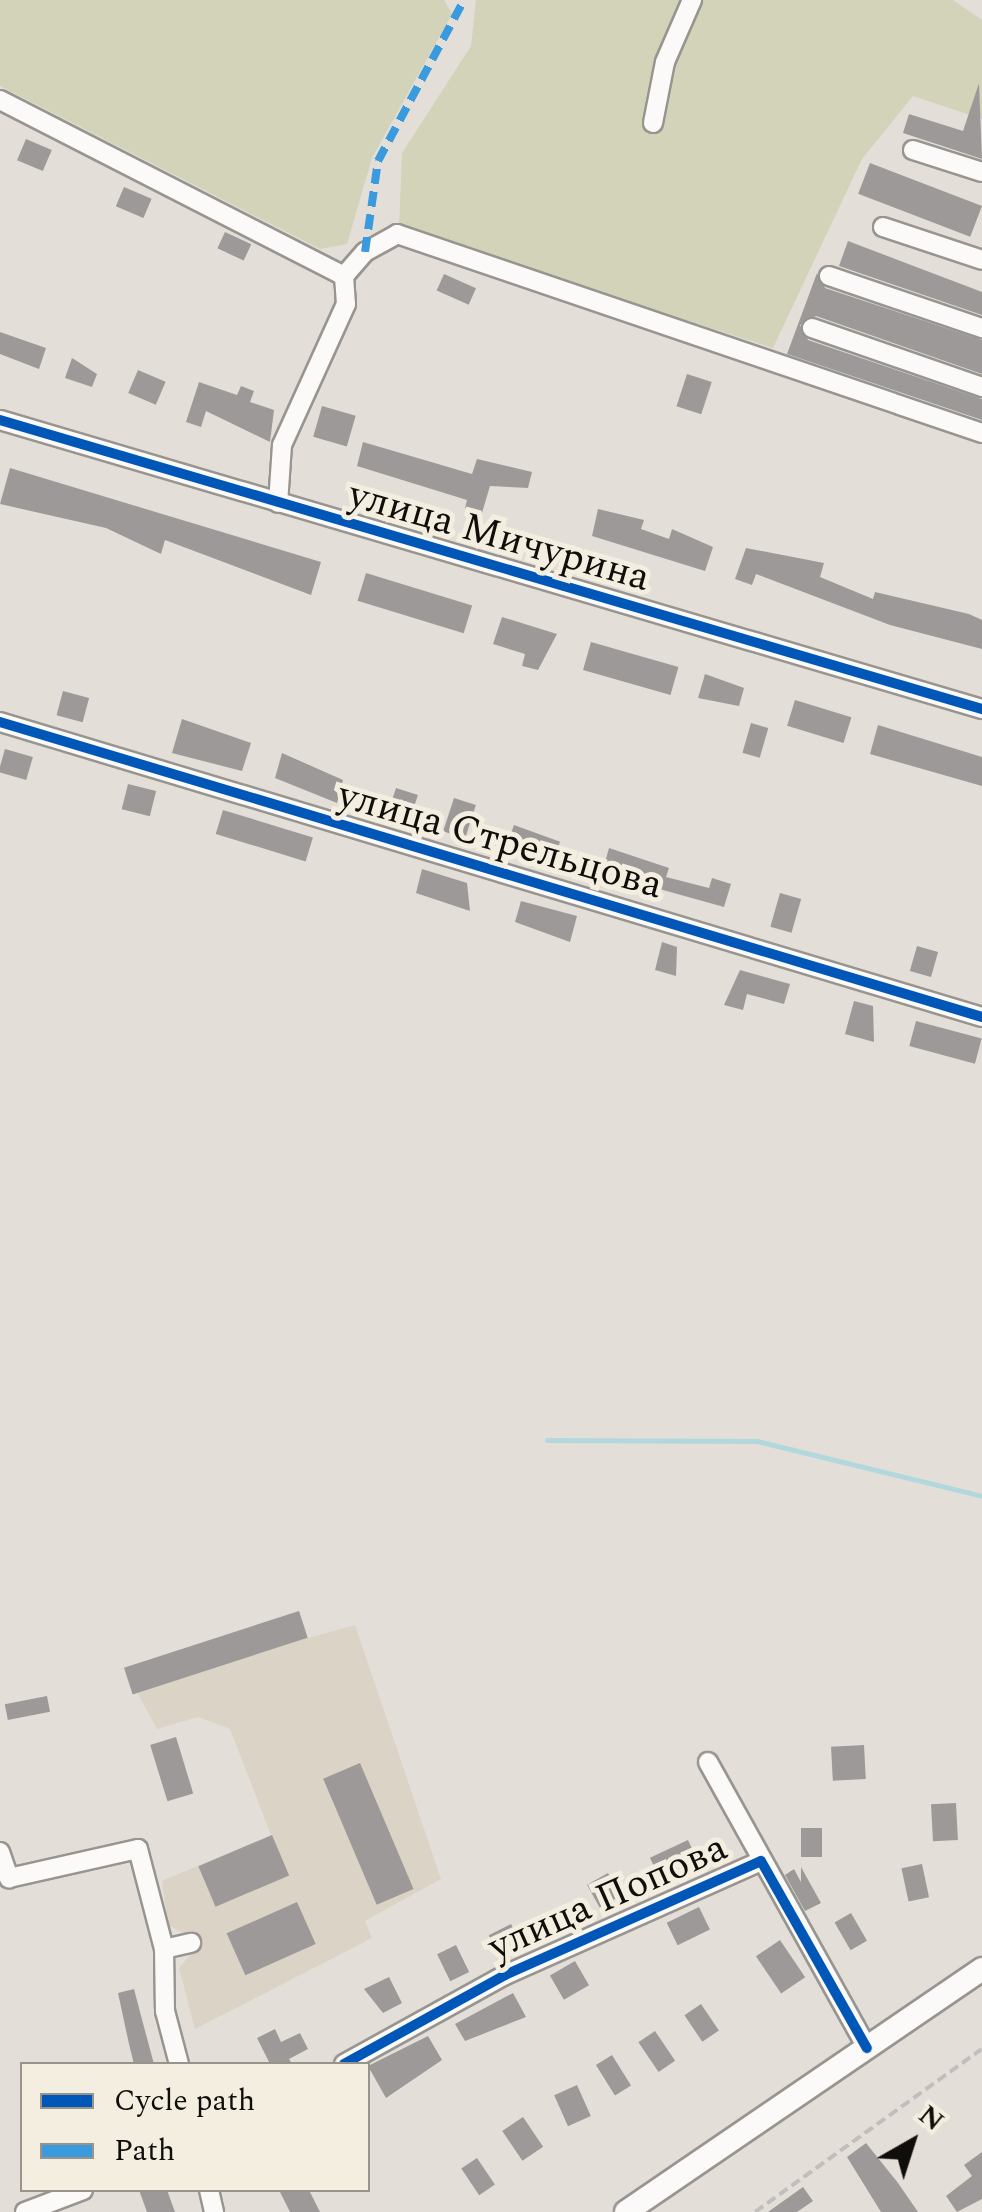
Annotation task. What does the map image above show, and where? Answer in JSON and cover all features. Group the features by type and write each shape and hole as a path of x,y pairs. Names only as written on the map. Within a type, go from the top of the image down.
{"main road":[{"path":"626,2212 982,1968"}],"street":[{"path":"653,123 665,62 692,0"},
{"path":"0,100 344,276"},
{"path":"912,150 982,172"},
{"path":"883,227 982,260"},
{"path":"278,504 282,445 346,304 344,276 365,252 398,234 982,433"},
{"path":"829,276 982,328"},
{"path":"812,328 982,388"},
{"name":"улица Мичурина","path":"0,420 982,709"},
{"name":"улица Стрельцова","path":"0,722 982,1017"},
{"path":"708,1762 761,1861"},
{"path":"0,1852 9,1878 138,1850 164,1949 166,2011 179,2062"},
{"name":"улица Попова","path":"348,2062 505,1975 761,1861 866,2048"},
{"path":"164,1949 191,1943"},
{"path":"24,2212 78,2192"}],"path":[{"path":"755,2212 982,2049"}],"shaded area":[{"path":"299,1611 308,1638 355,1625 441,1879 365,1921 372,1938 195,2029 179,1968 193,1951 189,1936 168,1925 162,1881 271,1835 230,1729 198,1717 157,1729 124,1668"}],"green space":[{"path":"0,0 444,0 452,14 372,158 347,244 320,249 0,86"},
{"path":"476,0 953,0 982,20 982,119 913,96 862,159 773,348 399,228 402,153 471,46"}],"building":[{"path":"979,83 982,159 903,133 909,114 963,131"},
{"path":"26,139 52,150 43,171 17,160"},
{"path":"870,163 982,206 970,237 858,194"},
{"path":"124,187 152,199 143,218 116,206"},
{"path":"225,232 251,244 244,261 217,248"},
{"path":"848,241 982,292 982,315 839,266"},
{"path":"817,273 825,288 982,340 982,374 816,316 800,325 808,340 982,399 982,420 787,354"},
{"path":"444,274 476,288 469,305 437,290"},
{"path":"0,332 46,348 39,369 0,354"},
{"path":"72,358 97,374 92,387 65,378"},
{"path":"138,370 166,382 156,405 128,393"},
{"path":"687,374 712,382 701,414 676,406"},
{"path":"199,382 237,395 241,386 254,391 250,402 274,410 270,442 206,411 201,427 186,422"},
{"path":"322,406 356,416 347,446 313,437"},
{"path":"363,442 472,474 477,459 532,472 528,488 490,486 482,513 465,508 467,500 357,466"},
{"path":"10,468 321,562 311,595 165,540 161,554 106,528 0,504"},
{"path":"598,509 644,520 641,529 669,539 672,529 713,547 705,571 592,536"},
{"path":"746,548 824,563 820,577 873,599 875,592 969,614 982,620 982,649 890,625 756,574 752,585 735,579"},
{"path":"366,573 472,605 464,633 358,601"},
{"path":"502,617 557,634 538,670 522,666 525,654 493,644"},
{"path":"591,642 678,667 670,695 583,670"},
{"path":"705,674 744,688 739,706 698,698"},
{"path":"63,691 89,698 83,722 57,715"},
{"path":"795,700 851,717 844,743 787,726"},
{"path":"182,719 251,743 242,771 172,753"},
{"path":"751,723 768,728 760,758 742,753"},
{"path":"878,725 982,757 982,786 870,754"},
{"path":"5,749 33,757 26,780 0,773"},
{"path":"282,753 343,780 337,803 275,778"},
{"path":"128,784 156,791 150,816 122,809"},
{"path":"396,788 418,795 408,825 386,817"},
{"path":"454,798 476,805 465,838 443,831"},
{"path":"223,810 313,837 306,861 216,834"},
{"path":"514,825 560,842 551,867 505,850"},
{"path":"609,848 669,868 666,877 709,888 712,878 731,884 724,907 602,873"},
{"path":"422,869 467,883 470,911 416,893"},
{"path":"780,893 801,899 792,933 770,927"},
{"path":"521,901 577,916 570,942 515,922"},
{"path":"662,942 677,947 676,976 655,970"},
{"path":"917,946 938,952 931,977 910,971"},
{"path":"740,970 790,984 784,1004 747,994 743,1010 724,1005"},
{"path":"854,1001 873,1006 874,1042 845,1034"},
{"path":"916,1021 982,1039 975,1064 909,1046"},
{"path":"299,1611 308,1638 133,1694 124,1668"},
{"path":"47,1696 50,1712 8,1720 5,1704"},
{"path":"176,1737 193,1793 167,1801 150,1745"},
{"path":"864,1745 866,1779 833,1781 831,1747"},
{"path":"360,1763 414,1889 377,1905 323,1779"},
{"path":"956,1803 958,1840 933,1841 931,1804"},
{"path":"801,1828 822,1828 822,1857 801,1857"},
{"path":"272,1835 289,1876 216,1907 198,1866"},
{"path":"688,1840 698,1861 660,1879 650,1858"},
{"path":"922,1864 929,1897 909,1902 901,1868"},
{"path":"801,1867 821,1903 805,1911 785,1875 794,1869 801,1882"},
{"path":"608,1873 621,1896 600,1907 587,1885"},
{"path":"297,1902 316,1944 245,1975 227,1933"},
{"path":"699,1907 710,1929 678,1945 667,1923"},
{"path":"851,1913 867,1941 851,1950 835,1922"},
{"path":"511,1924 521,1944 499,1955 489,1935"},
{"path":"780,1940 805,1977 781,1994 756,1956"},
{"path":"456,1945 469,1972 450,1981 437,1954"},
{"path":"575,1961 589,1985 564,2000 550,1976"},
{"path":"389,1977 402,2003 383,2013 364,1989"},
{"path":"134,1989 153,2062 134,2062 118,1993"},
{"path":"513,1993 526,2017 465,2041 455,2024"},
{"path":"701,2004 719,2031 702,2042 684,2015"},
{"path":"275,2029 281,2042 300,2033 308,2049 289,2059 291,2062 269,2062 257,2038"},
{"path":"655,2031 675,2061 659,2072 638,2042"},
{"path":"428,2036 442,2060 386,2098 370,2065"},
{"path":"612,2055 631,2086 615,2096 596,2065"},
{"path":"577,2085 591,2116 568,2126 554,2095"},
{"path":"523,2117 543,2147 522,2161 502,2131"},
{"path":"866,2143 918,2212 881,2212 847,2157"},
{"path":"982,2152 982,2199 957,2212 946,2196 972,2176 964,2165"},
{"path":"477,2158 495,2185 479,2195 461,2169"},
{"path":"803,2187 813,2201 797,2212 768,2212"},
{"path":"140,2192 168,2192 175,2212 147,2212"},
{"path":"280,2192 310,2192 320,2212 290,2212"}],"waterway":[{"path":"547,1440 757,1441 982,1496"}],"marked path":[{"path":"365,252 378,161 464,0"}],"cycle path":[{"path":"0,420 982,709"},
{"path":"0,722 982,1017"},
{"path":"348,2062 505,1975 761,1861 867,2048"}]}
